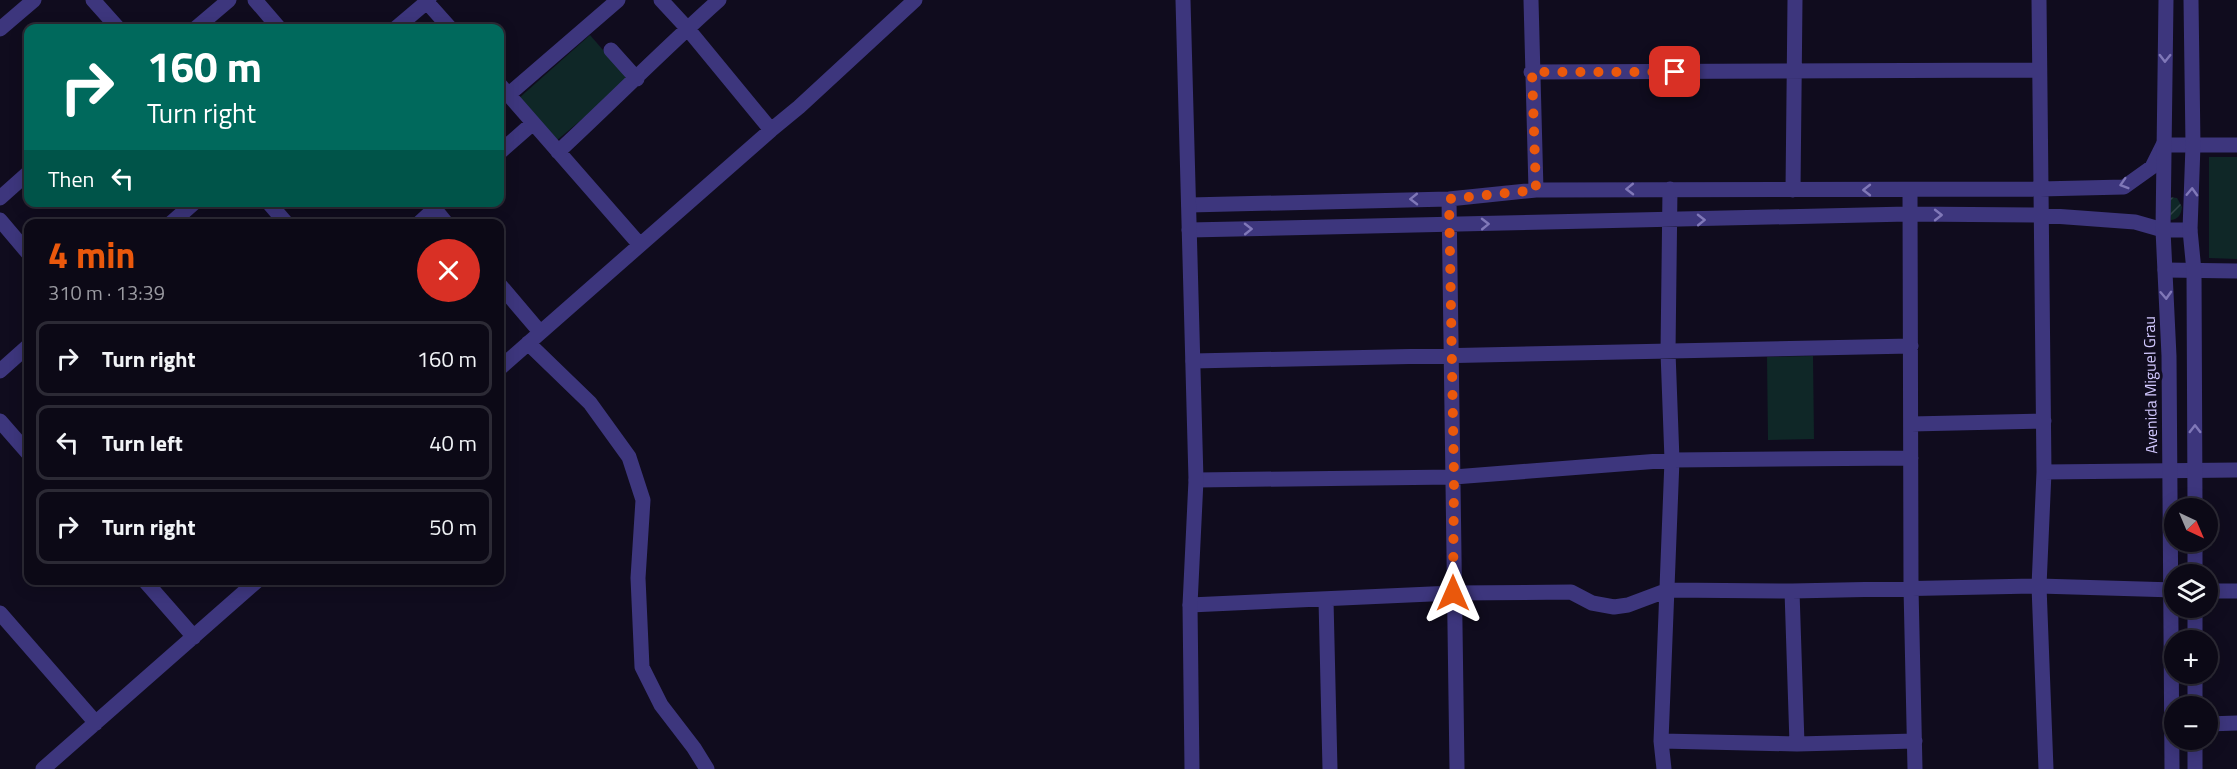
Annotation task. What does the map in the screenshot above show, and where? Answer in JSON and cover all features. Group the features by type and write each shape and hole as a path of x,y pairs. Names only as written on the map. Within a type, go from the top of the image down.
{"street":[{"path":"0,29 34,0"},
{"path":"93,0 114,24"},
{"path":"201,24 229,0"},
{"path":"255,0 276,24"},
{"path":"618,0 504,90 640,245"},
{"path":"661,0 771,130"},
{"path":"558,152 719,0"},
{"path":"1183,0 1196,480 1190,604 1192,769"},
{"path":"1531,0 1536,190"},
{"path":"1793,190 1795,0"},
{"path":"2039,0 2044,421 2039,586 2046,769"},
{"name":"Avenida Miguel Grau","path":"2166,0 2163,230 2169,356 2172,564"},
{"path":"2192,0 2193,145 2190,230 2194,271 2195,498"},
{"path":"401,24 427,1 447,24"},
{"path":"504,364 799,107 909,2"},
{"path":"611,50 637,79"},
{"path":"1532,72 2039,70"},
{"path":"504,148 533,123"},
{"path":"1189,205 1449,199 1536,190 1910,190 2124,187 2152,167 2163,145 2237,145"},
{"path":"0,198 24,177"},
{"path":"1664,769 1661,741 1672,460 1668,352 1670,189"},
{"path":"1910,190 1908,214 1911,346 1911,588 1915,769"},
{"path":"1449,199 1456,769"},
{"path":"176,219 189,207"},
{"path":"272,207 283,219"},
{"path":"422,219 433,207"},
{"path":"1189,230 1908,214 2040,215 2135,222 2163,230 2190,230"},
{"path":"0,220 24,249"},
{"path":"2165,270 2237,271"},
{"path":"504,290 540,332"},
{"path":"528,343 590,403 629,457 644,500 638,578 642,667 661,705 707,769"},
{"path":"1193,361 1911,346"},
{"path":"0,370 24,349"},
{"path":"1911,424 2044,421"},
{"path":"0,422 24,449"},
{"path":"1196,480 1454,477 1672,460 1911,458"},
{"path":"2044,472 2237,470"},
{"path":"148,585 194,636"},
{"path":"44,769 252,585"},
{"path":"1190,604 1453,593 1571,592 1592,603 1614,607 1628,605 1668,590 1792,591 2039,586 2164,590"},
{"path":"1792,591 1797,744"},
{"path":"2218,591 2237,591"},
{"path":"1326,600 1330,769"},
{"path":"0,613 6,631 96,723"},
{"name":"Avenida Miguel Grau","path":"2173,618 2173,696"},
{"path":"2218,724 2237,723"},
{"path":"1661,741 1797,744 1915,741"},
{"name":"Avenida Miguel Grau","path":"2172,750 2172,769"},
{"path":"2195,750 2195,769"}],"green space":[{"path":"590,35 629,80 556,141 518,99"},
{"path":"2209,157 2237,157 2237,259 2209,258"},
{"path":"2168,197 2177,198 2182,207 2176,219 2171,220"},
{"path":"1813,356 1814,439 1768,440 1767,357"}],"route":[{"path":"1453,593 1454,477 1449,199 1536,190 1532,72 1675,72"}]}
